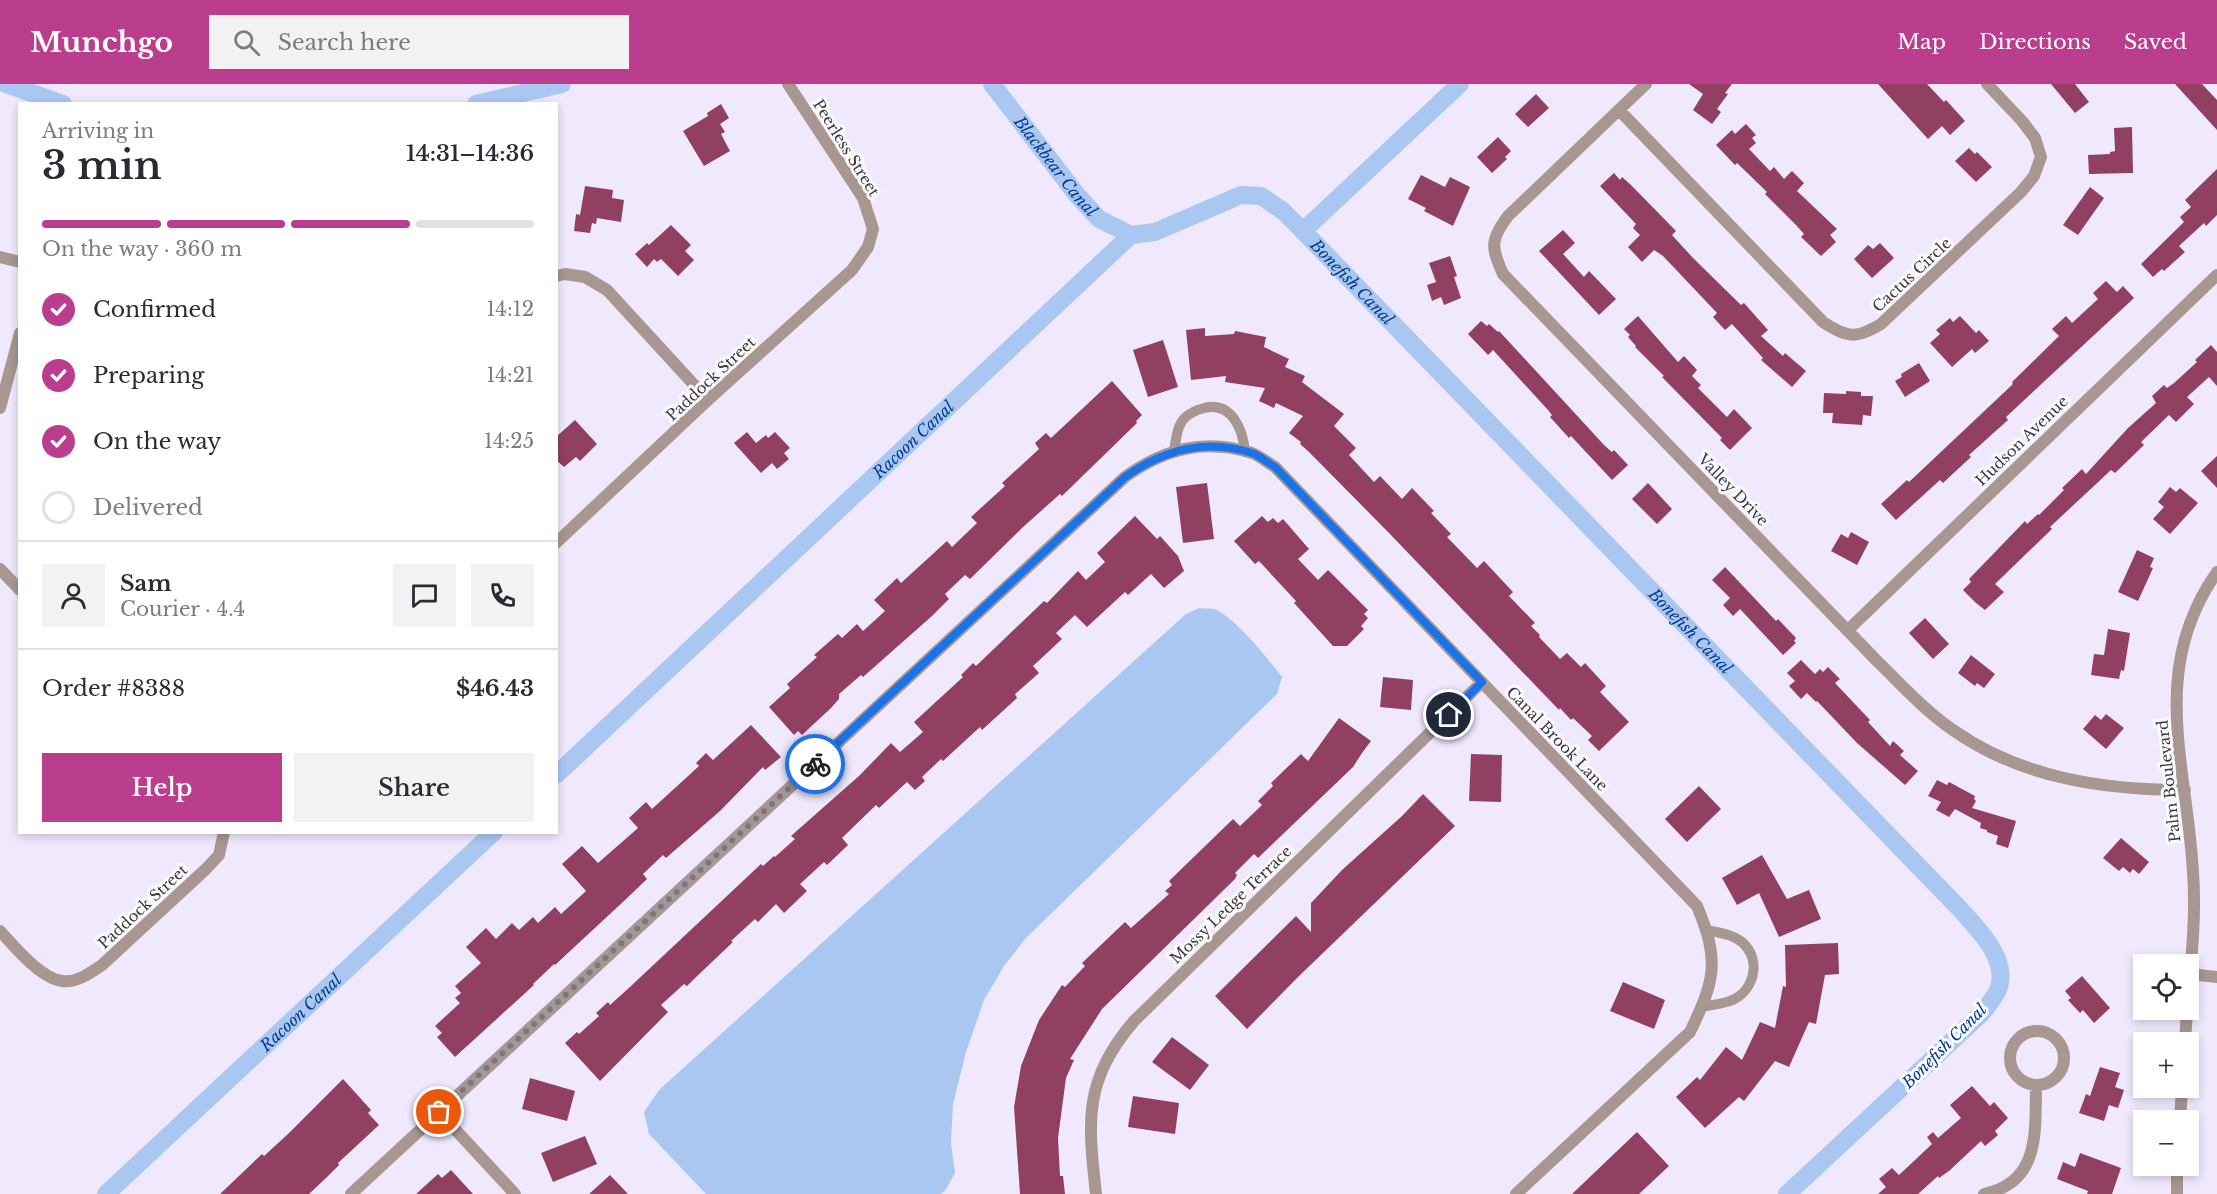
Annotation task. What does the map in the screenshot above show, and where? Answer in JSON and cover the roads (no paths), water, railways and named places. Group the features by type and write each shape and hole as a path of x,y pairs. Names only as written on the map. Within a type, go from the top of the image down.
{"street":[{"name":"Peerless Street","path":"788,84 863,198 873,230"},
{"name":"Valley Drive","path":"1646,84 1508,216 1497,231 1493,251 1503,274 1878,662 1937,718 1970,741 2016,764 2053,776 2118,788 2185,790"},
{"name":"Cactus Circle","path":"1619,110 1823,322 1841,334 1865,334 1881,324 1966,245 2021,192 2034,176 2041,157 2035,138 1987,84"},
{"name":"Paddock Street","path":"558,541 708,400 852,270 868,247 873,230"},
{"path":"0,257 18,262"},
{"name":"Hudson Avenue","path":"1848,630 2217,275"},
{"path":"558,276 585,276 607,290 708,400"},
{"path":"0,408 18,340"},
{"name":"Canal Brook Lane","path":"351,1194 1125,477 1146,462 1189,447 1253,453 1275,467 1697,906 1713,953 1711,980 1690,1032 1516,1194"},
{"path":"0,569 18,588"},
{"name":"Palm Boulevard","path":"2191,954 2194,874 2176,716 2176,680 2188,627 2198,601 2217,572"},
{"name":"Mossy Ledge Terrace","path":"1096,1194 1090,1117 1101,1073 1121,1037 1134,1021 1482,682"},
{"name":"Paddock Street","path":"0,931 36,968 62,981 83,978 102,965 206,869 219,855 224,834"},
{"path":"2199,975 2217,977"},
{"path":"2042,1031 2057,1040 2064,1056 2063,1065 2053,1080 2036,1085 2019,1079 2010,1064 2010,1055 2017,1039 2025,1033 2042,1031"},
{"path":"1984,1194 1996,1192 2012,1183 2026,1167 2035,1144 2036,1085"},
{"path":"439,1112 515,1194"},
{"path":"2177,1176 2177,1194"}],"lane":[{"path":"1174,451 1182,422 1197,410 1217,406 1227,410 1235,419 1244,439 1245,452"},
{"path":"1702,1007 1731,1000 1741,994 1749,986 1754,963 1749,950 1741,942 1728,934 1707,930"}],"water":[{"path":"1199,608 1214,609 1222,613 1250,639 1282,677 1277,694 1025,939 1004,966 984,1000 966,1052 953,1104 951,1143 955,1173 945,1191 940,1194 706,1194 649,1134 644,1112 659,1090 1186,614"}],"waterway":[{"path":"6,84 57,102"},
{"path":"485,102 562,84"},
{"name":"Blackbear Canal","path":"992,84 1077,195 1099,219 1131,235"},
{"name":"Bonefish Canal","path":"1460,84 1303,231 1958,907 1989,943 1999,965 2001,976 1999,987 1994,998 1981,1014 1787,1194"},
{"name":"Racoon Canal","path":"558,773 1131,235 1155,232 1241,195 1261,196 1283,211 1303,231"},
{"name":"Racoon Canal","path":"106,1194 492,834"}]}
